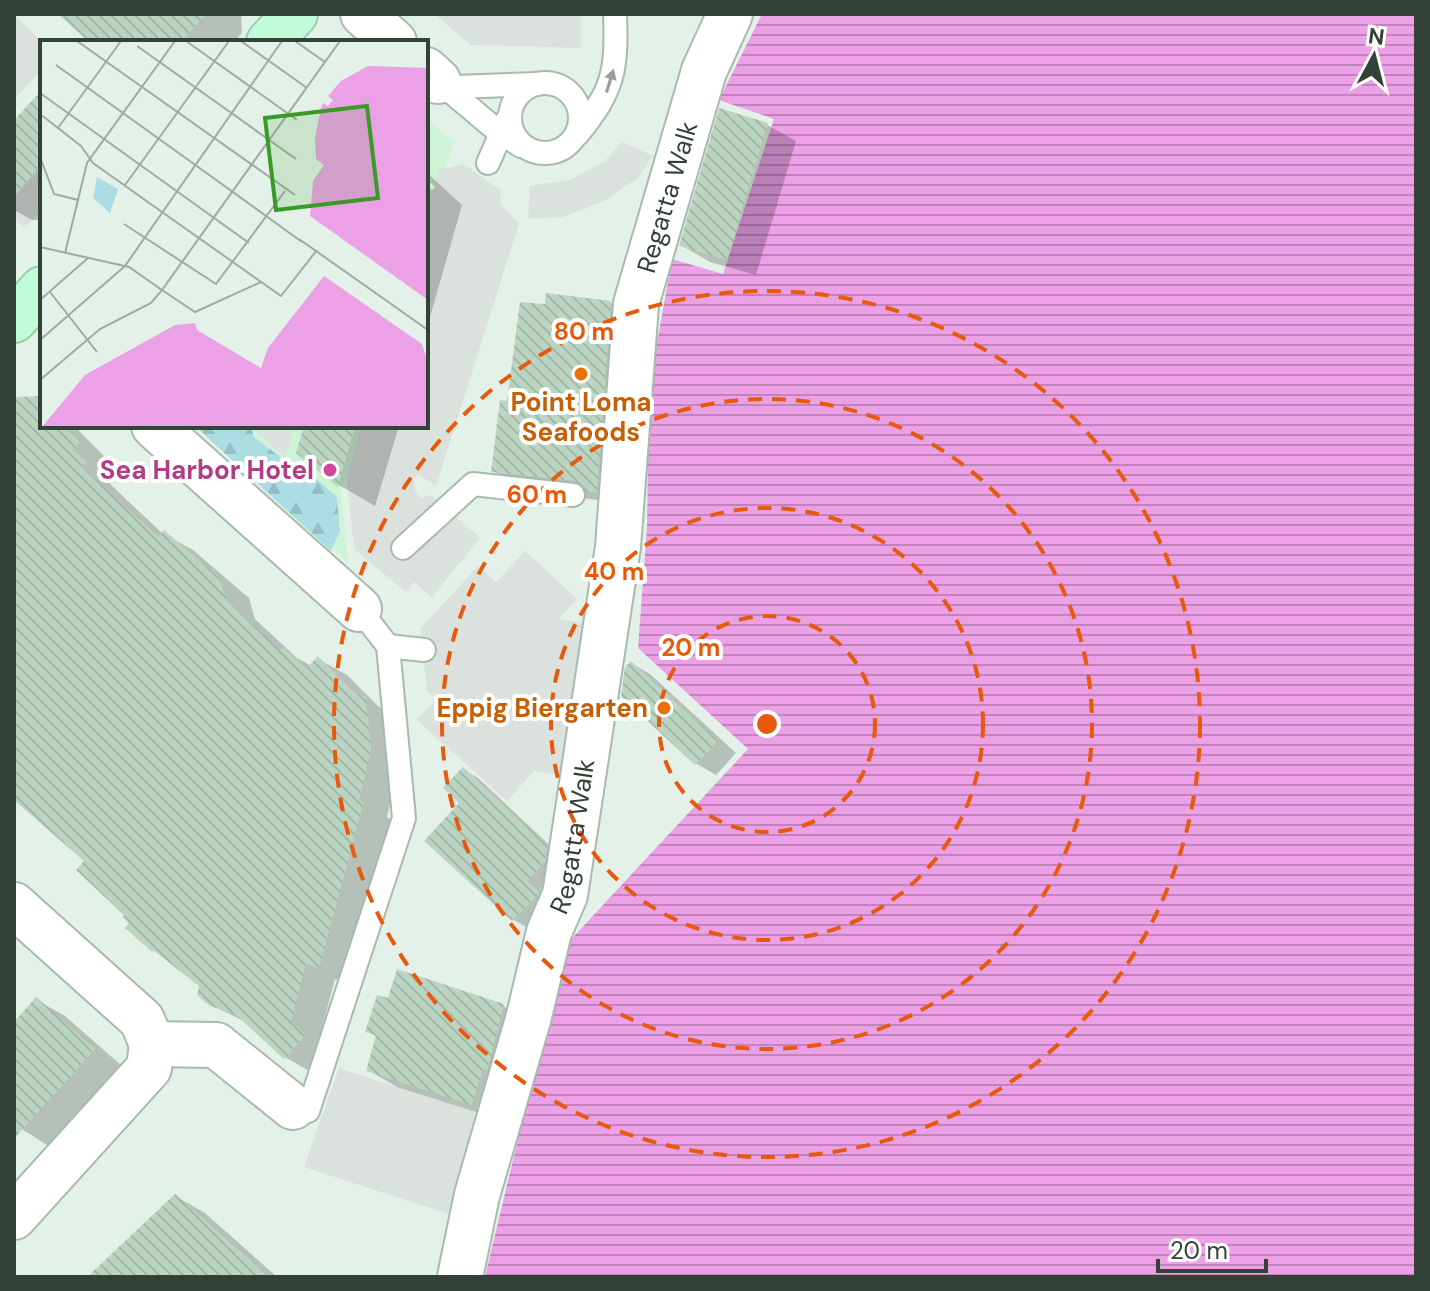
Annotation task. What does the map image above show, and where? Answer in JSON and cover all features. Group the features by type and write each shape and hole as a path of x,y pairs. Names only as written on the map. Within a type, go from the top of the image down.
{"main road":[{"path":"271,40 295,14"}],"street":[{"path":"363,14 392,40"},
{"name":"Regatta Walk","path":"460,1277 477,1195 529,1016 549,932 565,895 618,547 636,304 704,71 730,14"},
{"path":"156,428 359,609"},
{"path":"14,905 142,1020 152,1044 149,1068 14,1217"},
{"path":"152,1044 216,1045 300,1109"}],"lane":[{"path":"432,75 501,134 538,153 552,153 565,148 575,138 600,105 612,81 616,56 615,14"},
{"path":"432,75 455,87 552,84 565,89 575,99 580,112 580,125 575,138"},
{"path":"477,114 490,141 488,163 516,99 525,89 538,84"},
{"path":"510,112 510,125 516,138 526,148"},
{"path":"403,548 473,484 573,495"},
{"path":"300,1109 404,818 388,646 359,609"},
{"path":"388,646 424,650"}],"shaded area":[{"path":"434,14 581,14 581,48 471,45"},
{"path":"762,14 1416,14 1416,1277 485,1277 564,947 748,749 638,648 655,354 672,259 723,274 774,119 719,100"},
{"path":"14,15 40,40 40,71 14,100"},
{"path":"428,120 454,142 428,222"},
{"path":"622,142 653,156 639,177 604,201 563,217 528,219 530,186 570,180 605,161"},
{"path":"464,164 501,191 500,204 519,224 436,486 418,474 414,479 415,491 422,498 431,495 480,538 432,597 414,582 406,592 354,549 347,479 360,428 428,428 428,203 439,170"},
{"path":"40,169 40,211 25,228 14,218 14,198"},
{"path":"205,428 361,428 341,492 348,563"},
{"path":"253,428 293,428 285,458"},
{"path":"525,551 577,599 559,619 588,624 563,775 534,771 507,801 417,720 436,699 427,691 420,629 478,566 496,582"},
{"path":"339,1068 490,1117 458,1217 304,1167"}],"green space":[{"path":"197,428 252,428 254,437 279,456 286,471 299,464 337,497 340,531 331,551"}],"building":[{"path":"58,14 207,14 183,40 87,40"},
{"path":"40,92 40,165 14,196 14,120"},
{"path":"719,108 768,123 727,260 679,246"},
{"path":"546,293 611,301 597,493 586,491 582,484 575,481 491,472 500,400 507,401 520,302 545,304"},
{"path":"40,396 40,428 65,428 80,442 73,450 87,462 82,467 158,537 164,530 220,579 227,601 280,650 283,647 306,669 318,656 351,690 366,697 371,749 359,800 364,802 319,968 306,964 291,1021 306,1035 284,1059 235,1014 210,1006 197,995 199,986 125,928 129,923 124,915 76,870 84,861 14,800 14,397"},
{"name":"Sea Harbor Hotel","path":"303,428 354,428 338,487 296,453"},
{"path":"631,661 718,741 695,765 621,696 625,667"},
{"path":"463,767 547,846 545,862 527,881 539,892 538,895 512,921 424,841 459,803 443,788"},
{"path":"397,969 504,1004 487,1071 483,1069 472,1105 366,1071 376,1035 365,1032 377,995 388,998"},
{"path":"36,997 95,1049 14,1139 14,1022"},
{"path":"175,1194 269,1277 87,1277"}],"place":[{"name":"Point Loma Seafoods","path":"581,374"},
{"name":"Sea Harbor Hotel","path":"330,470"},
{"name":"Eppig Biergarten","path":"664,708"}]}
